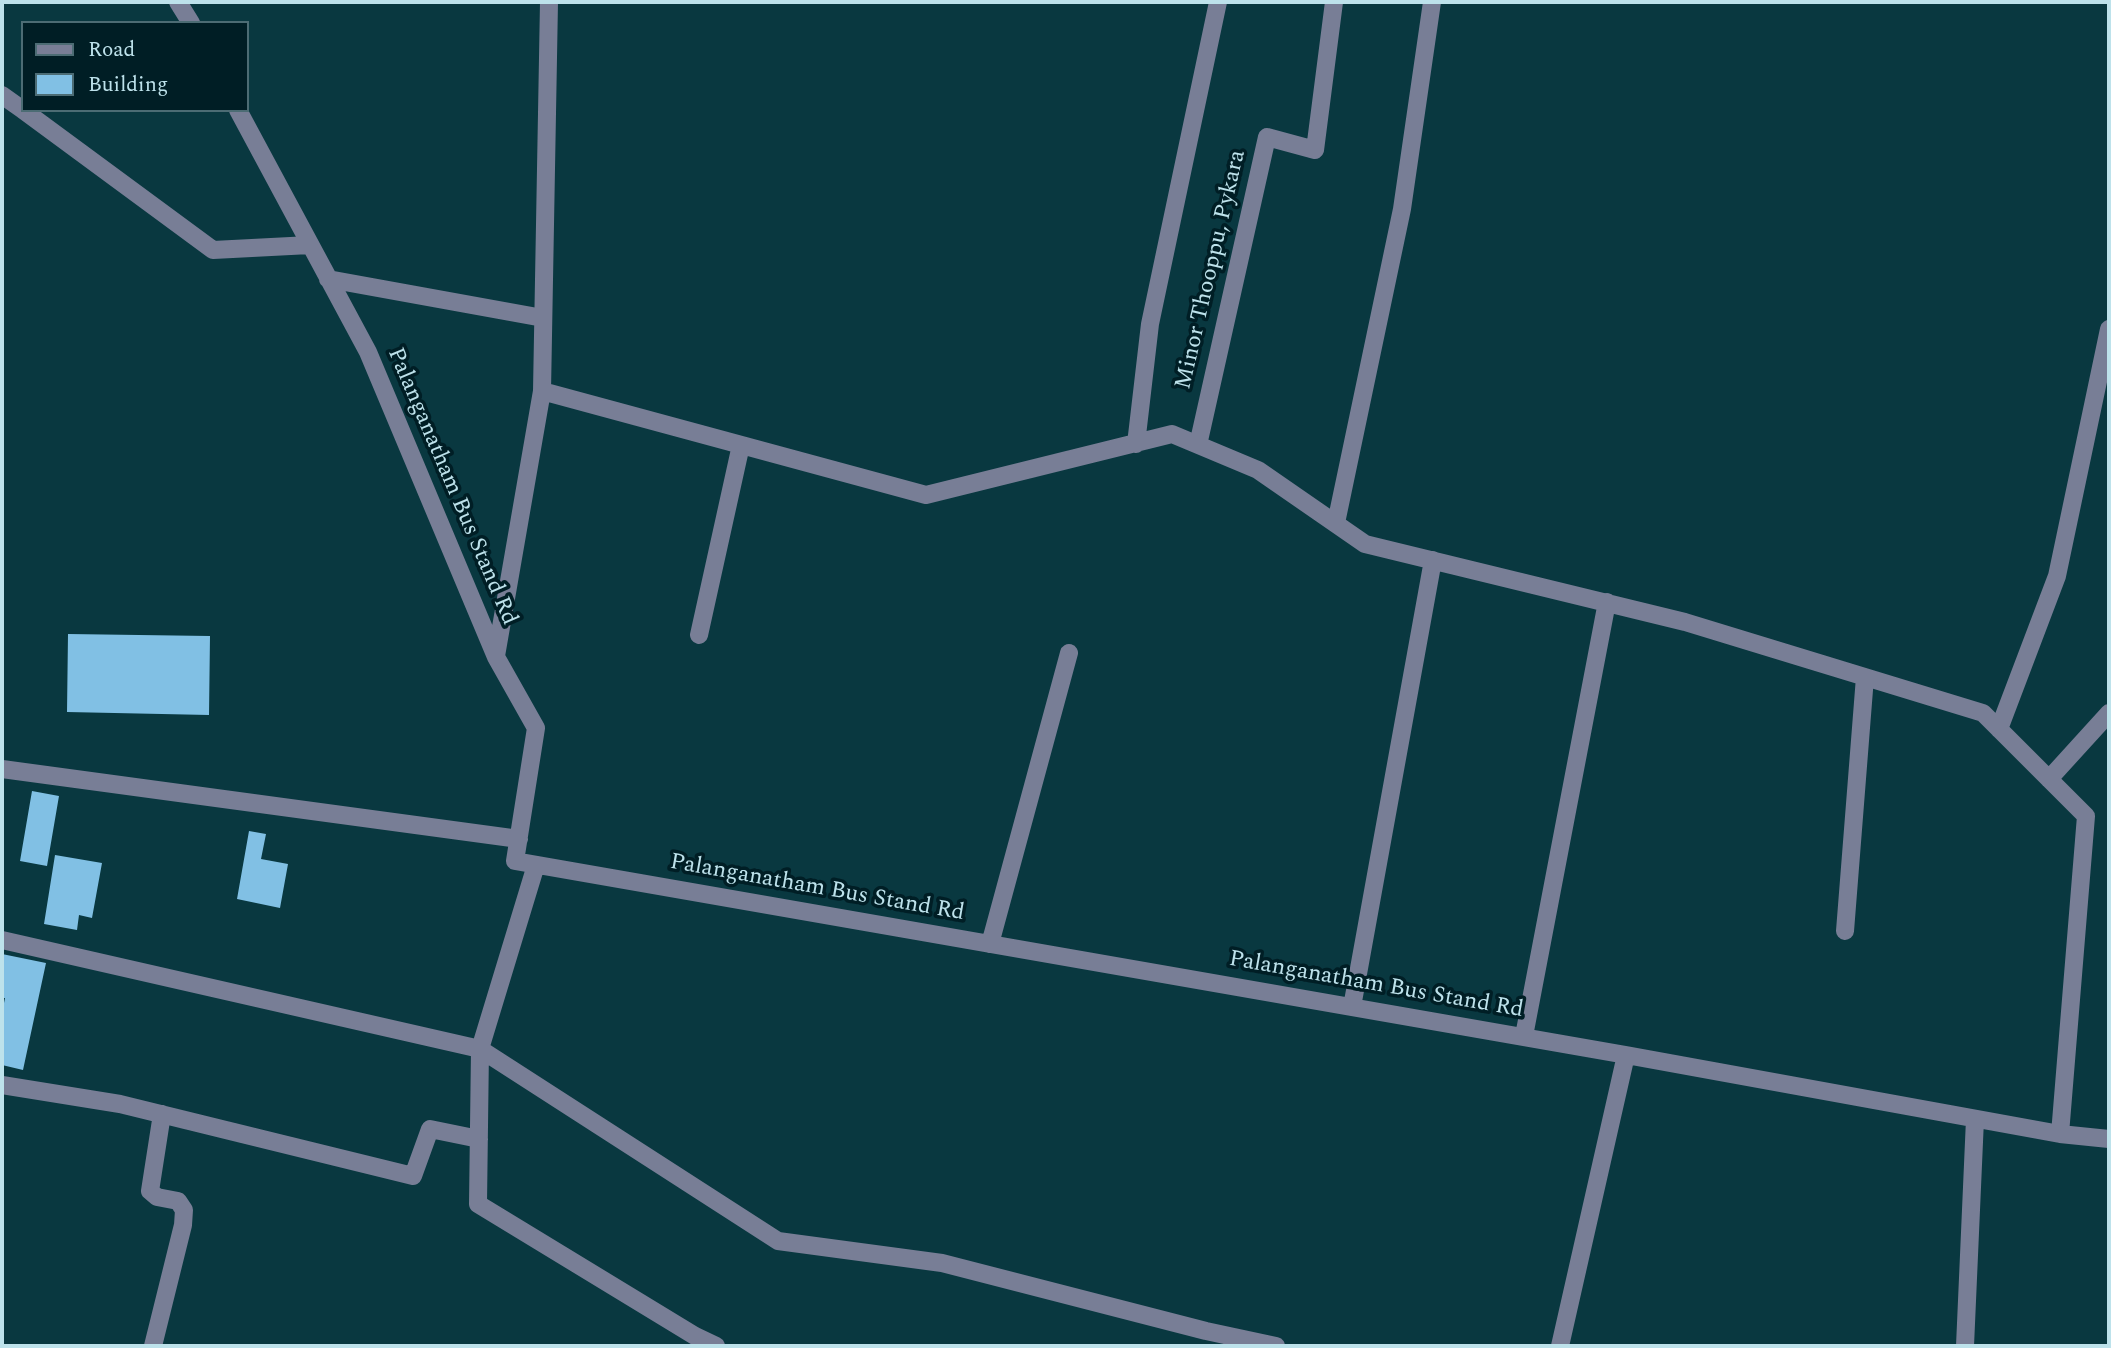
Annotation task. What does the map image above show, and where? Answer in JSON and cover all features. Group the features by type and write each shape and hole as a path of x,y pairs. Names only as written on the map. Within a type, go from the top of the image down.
{"street":[{"path":"178,2 190,21"},
{"path":"496,657 542,391 549,2"},
{"path":"1136,444 1150,324 1218,2"},
{"name":"Minor Thooppu, Pykara","path":"1198,445 1267,136 1315,150 1334,2"},
{"path":"1336,523 1402,209 1432,2"},
{"path":"2,95 21,109"},
{"path":"26,112 214,250 310,245"},
{"name":"Palanganatham Bus Stand Rd","path":"239,112 368,352 496,657 536,728 515,861 1524,1036 2060,1134 2109,1139"},
{"path":"328,279 543,318"},
{"path":"1999,729 2057,576 2109,329"},
{"path":"542,391 926,495 1172,434 1258,470 1366,544 1685,622 1983,713 2087,816 2060,1134"},
{"path":"699,635 741,445"},
{"path":"1352,1007 1433,560"},
{"path":"1524,1036 1607,602"},
{"path":"990,944 1069,653"},
{"path":"1845,931 1865,677"},
{"path":"2049,779 2109,713"},
{"path":"2,769 519,839"},
{"path":"536,865 480,1049 478,1204 695,1336 716,1346"},
{"path":"2,940 480,1049 778,1241 942,1263 1257,1344 1276,1346"},
{"path":"1560,1346 1626,1055"},
{"path":"2,1085 120,1104 413,1176 430,1129 479,1139"},
{"path":"153,1346 181,1235 184,1210 178,1201 157,1197 150,1191 162,1114"},
{"path":"1965,1346 1975,1119"}],"building":[{"path":"68,634 210,636 209,715 67,712"},
{"path":"32,791 59,796 47,866 20,861"},
{"path":"249,831 266,834 261,859 288,864 280,908 237,899"},
{"path":"55,855 102,863 92,918 79,915 77,930 44,924"},
{"path":"2,954 46,963 23,1070 2,1065 2,1013 5,998 2,998"}]}
